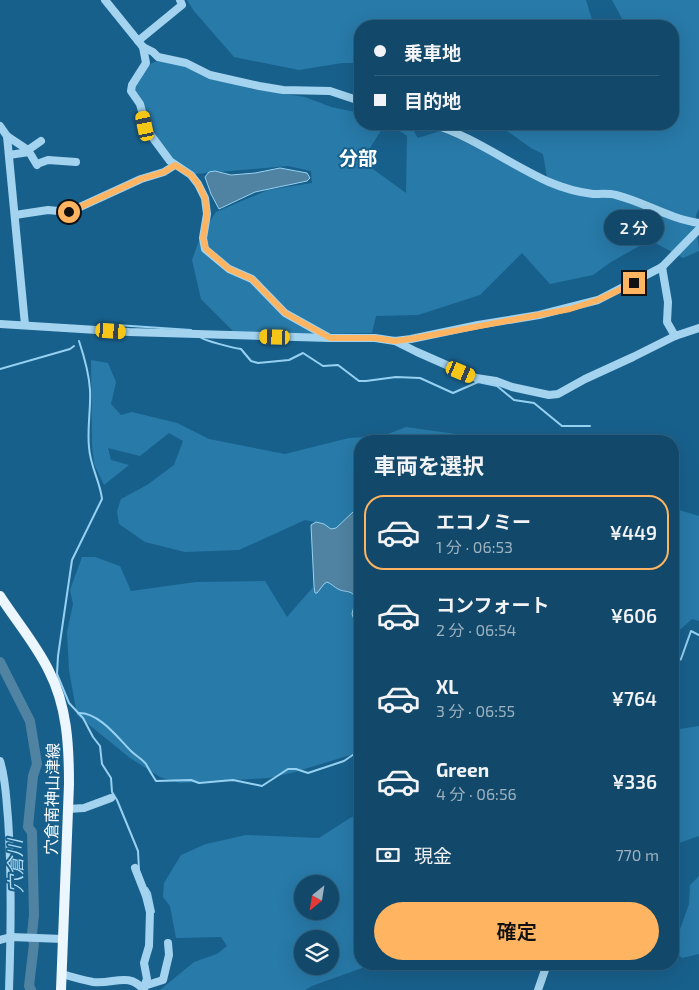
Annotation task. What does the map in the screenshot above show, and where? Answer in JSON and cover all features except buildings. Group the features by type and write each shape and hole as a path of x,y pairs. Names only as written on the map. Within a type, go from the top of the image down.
{"main road":[{"name":"穴倉南神山津線","path":"0,596 44,661 58,691 66,723 68,741 68,809 60,939 61,990"}],"street":[{"path":"105,0 141,44 158,57 182,61 210,75 283,90 330,91 354,99"},
{"path":"141,44 182,5 180,0"},
{"path":"141,44 146,63 132,85 131,91 140,104 147,130 166,156 175,165 191,175 205,198 207,214 203,238 206,249 229,269 252,279 285,313 330,338"},
{"path":"0,126 7,136 29,151 37,165 45,160 76,162"},
{"path":"448,130 466,137 561,187 583,192 613,194 699,224"},
{"path":"7,136 26,326"},
{"path":"9,155 29,151 41,141"},
{"path":"16,215 48,210 69,212 141,179 164,172 175,165"},
{"path":"0,324 129,332 375,338 395,341 570,309 598,300 662,267 699,229"},
{"path":"662,267 668,302 667,322 675,336"},
{"path":"395,341 476,378 496,381 512,387 549,395 558,394 675,336 699,328"},
{"path":"0,761 7,794 12,925 6,937 9,990"},
{"path":"68,809 84,808 111,798"},
{"path":"135,868 150,912 149,946 144,963 147,985"},
{"path":"6,937 60,939"},
{"path":"62,974 93,982 129,980 147,985 164,980 169,955 168,943"},
{"path":"538,990 545,970"}],"shaded area":[{"path":"187,0 586,0 592,20 354,20 354,63 342,63 299,70 234,57 194,11"},
{"path":"612,0 699,0 699,209 695,224 699,251 683,258 650,240 611,262 593,275 550,284 522,253 480,295 418,315 376,316 372,333 234,332 201,299 192,260 201,235 216,212 268,190 312,183 311,171 288,166 195,174 172,159 149,129 134,90 134,86 148,65 157,61 182,65 205,76 252,89 305,97 331,107 354,112 354,130 381,130 362,161 406,193 407,136 398,130 413,130 418,138 440,131 547,177 543,154 506,130 679,130 679,20 623,20"},
{"path":"280,168 307,173 310,178 307,181 255,192 219,209 205,177 209,172 215,171 231,175"},
{"path":"91,360 108,363 116,382 111,404 121,415 132,412 177,423 209,439 285,454 354,438 354,512 336,528 331,529 324,524 305,520 239,550 185,552 145,542 119,524 117,511 121,499 147,485 174,465 183,441 169,433 140,456 108,448 111,460 129,465 104,485 94,464"},
{"path":"406,427 463,435 386,435"},
{"path":"679,510 699,516 699,621 692,619 679,631"},
{"path":"354,512 354,595 338,589 327,582 315,593 311,525 316,522 324,524 331,529 336,528"},
{"path":"82,557 95,557 120,566 131,591 196,582 265,581 287,617 314,586 315,593 327,582 338,589 352,593 354,596 352,614 354,620 354,754 269,778 180,783 160,777 130,758 77,715 69,670 67,632 73,604 70,590"},
{"path":"699,726 699,836 679,843 679,729"},
{"path":"354,816 354,970 356,970 305,990 160,990 194,962 217,954 227,946 221,937 176,938 170,906 163,897 164,883 181,855 206,844 246,835 319,838"},
{"path":"699,876 699,954 682,958 679,955 679,932 689,904 690,885"}],"waterway":[{"path":"98,326 101,324 191,330"},
{"path":"200,337 241,349 251,361 258,363 289,360 303,353 323,366 338,365 359,381 396,377 420,378 453,393 478,382 497,386 514,400 534,403 562,426 590,426"},
{"path":"79,341 89,384 88,433 90,454 102,499 72,560 57,674 69,703 83,718 100,746 102,764 111,778 112,792 138,851 139,870"},
{"path":"0,369 70,349 74,346"},
{"path":"679,661 691,631 699,635"},
{"name":"穴倉川","path":"0,662 30,721 37,764 33,776 28,827 32,832 34,915 32,934 34,944 29,986 31,990"},
{"path":"78,713 93,717 108,727 146,764 156,781 191,780 199,783 233,780 262,786 288,769 296,769 308,773 344,761 354,754"},
{"path":"147,888 154,912"}],"district":[{"name":"分部","path":"358,158"}],"route":[{"path":"69,212 141,179 164,172 175,165 191,175 205,198 207,214 203,238 206,249 229,269 252,279 285,313 330,338 375,338 395,341 500,323 570,309 598,300 634,283"}]}
